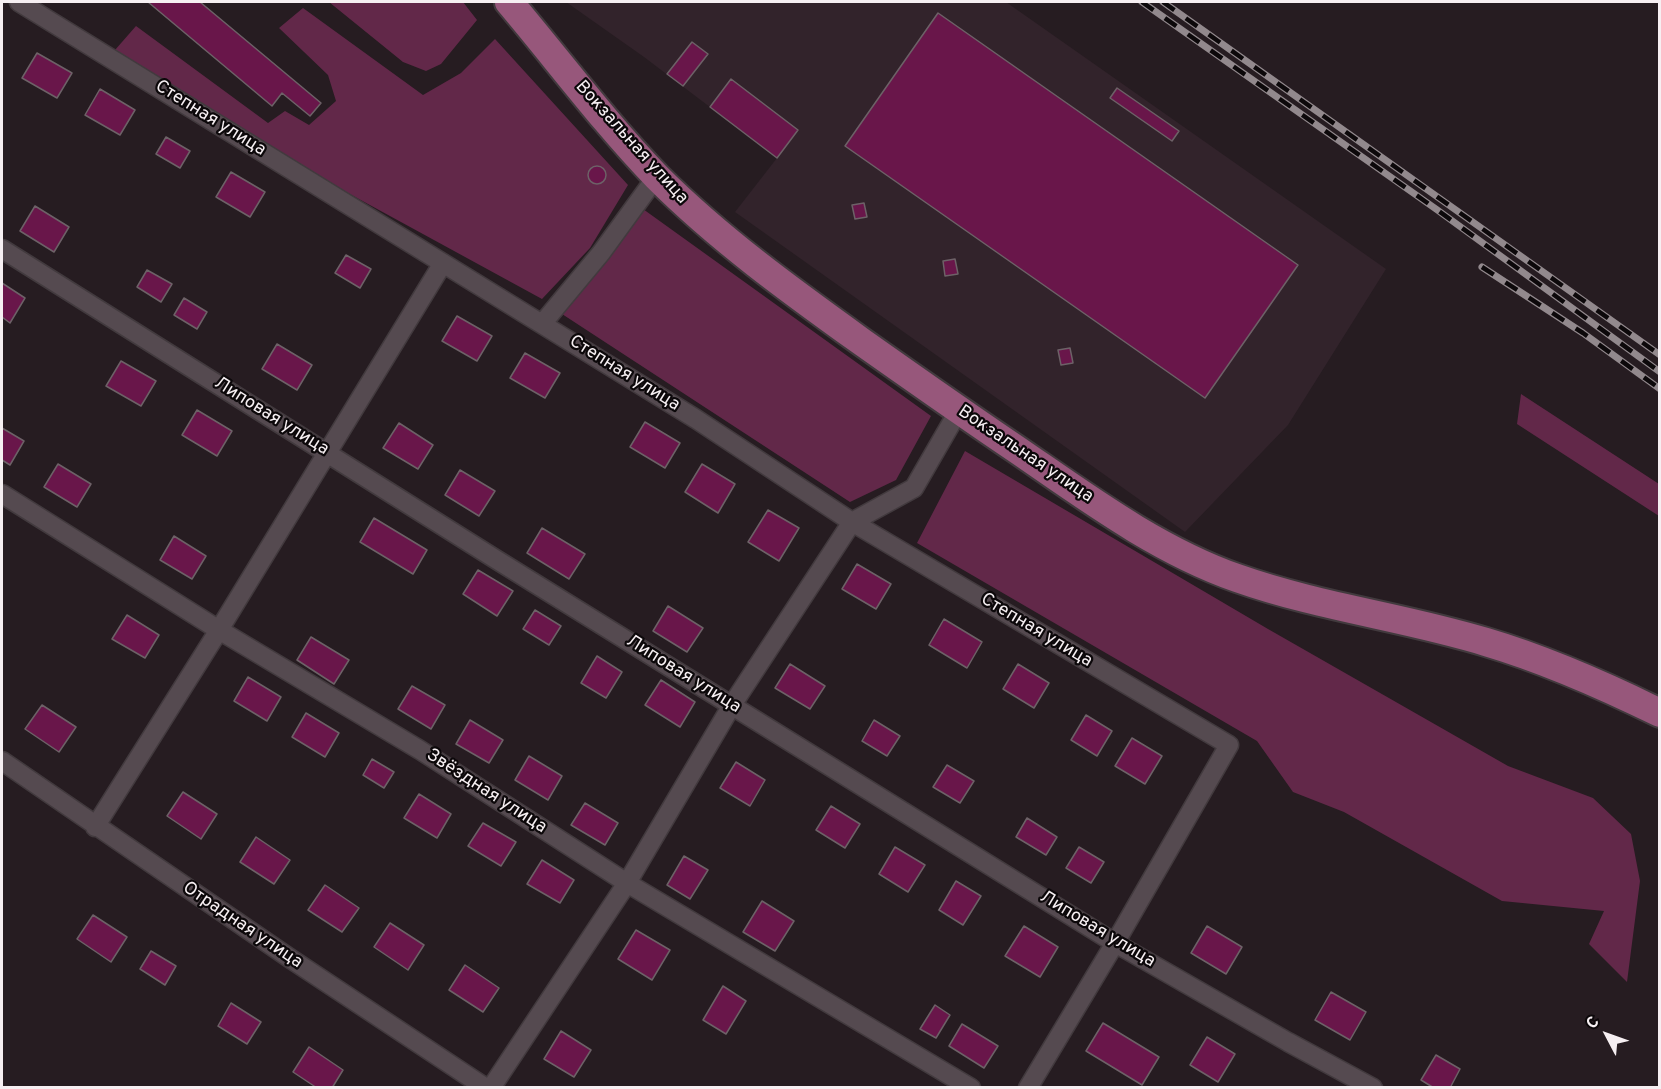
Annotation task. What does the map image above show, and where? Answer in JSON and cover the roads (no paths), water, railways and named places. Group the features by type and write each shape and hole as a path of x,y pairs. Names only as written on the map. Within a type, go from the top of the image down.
{"main road":[{"name":"Вокзальная улица","path":"509,2 588,98 657,176 738,250 814,308 959,410 1150,537 1198,562 1238,579 1323,603 1461,635 1525,655 1599,683 1659,713"}],"street":[{"name":"Степная улица","path":"19,2 696,419 852,522 1229,746 1115,943"},
{"path":"542,324 601,253 657,176"},
{"name":"Липовая улица","path":"2,249 1115,943 1373,1088"},
{"path":"95,827 219,630 443,263"},
{"path":"490,1088 627,883 732,705 852,522 914,488 959,410"},
{"name":"Звёздная улица","path":"2,494 219,630 420,750 627,883 971,1088"},
{"name":"Отрадная улица","path":"2,761 95,827 486,1088"},
{"path":"1028,1088 1115,943"}],"railway":[{"path":"1142,2 1436,209 1660,372"},
{"path":"1163,2 1660,355"},
{"path":"1482,267 1583,333 1660,389"}]}
